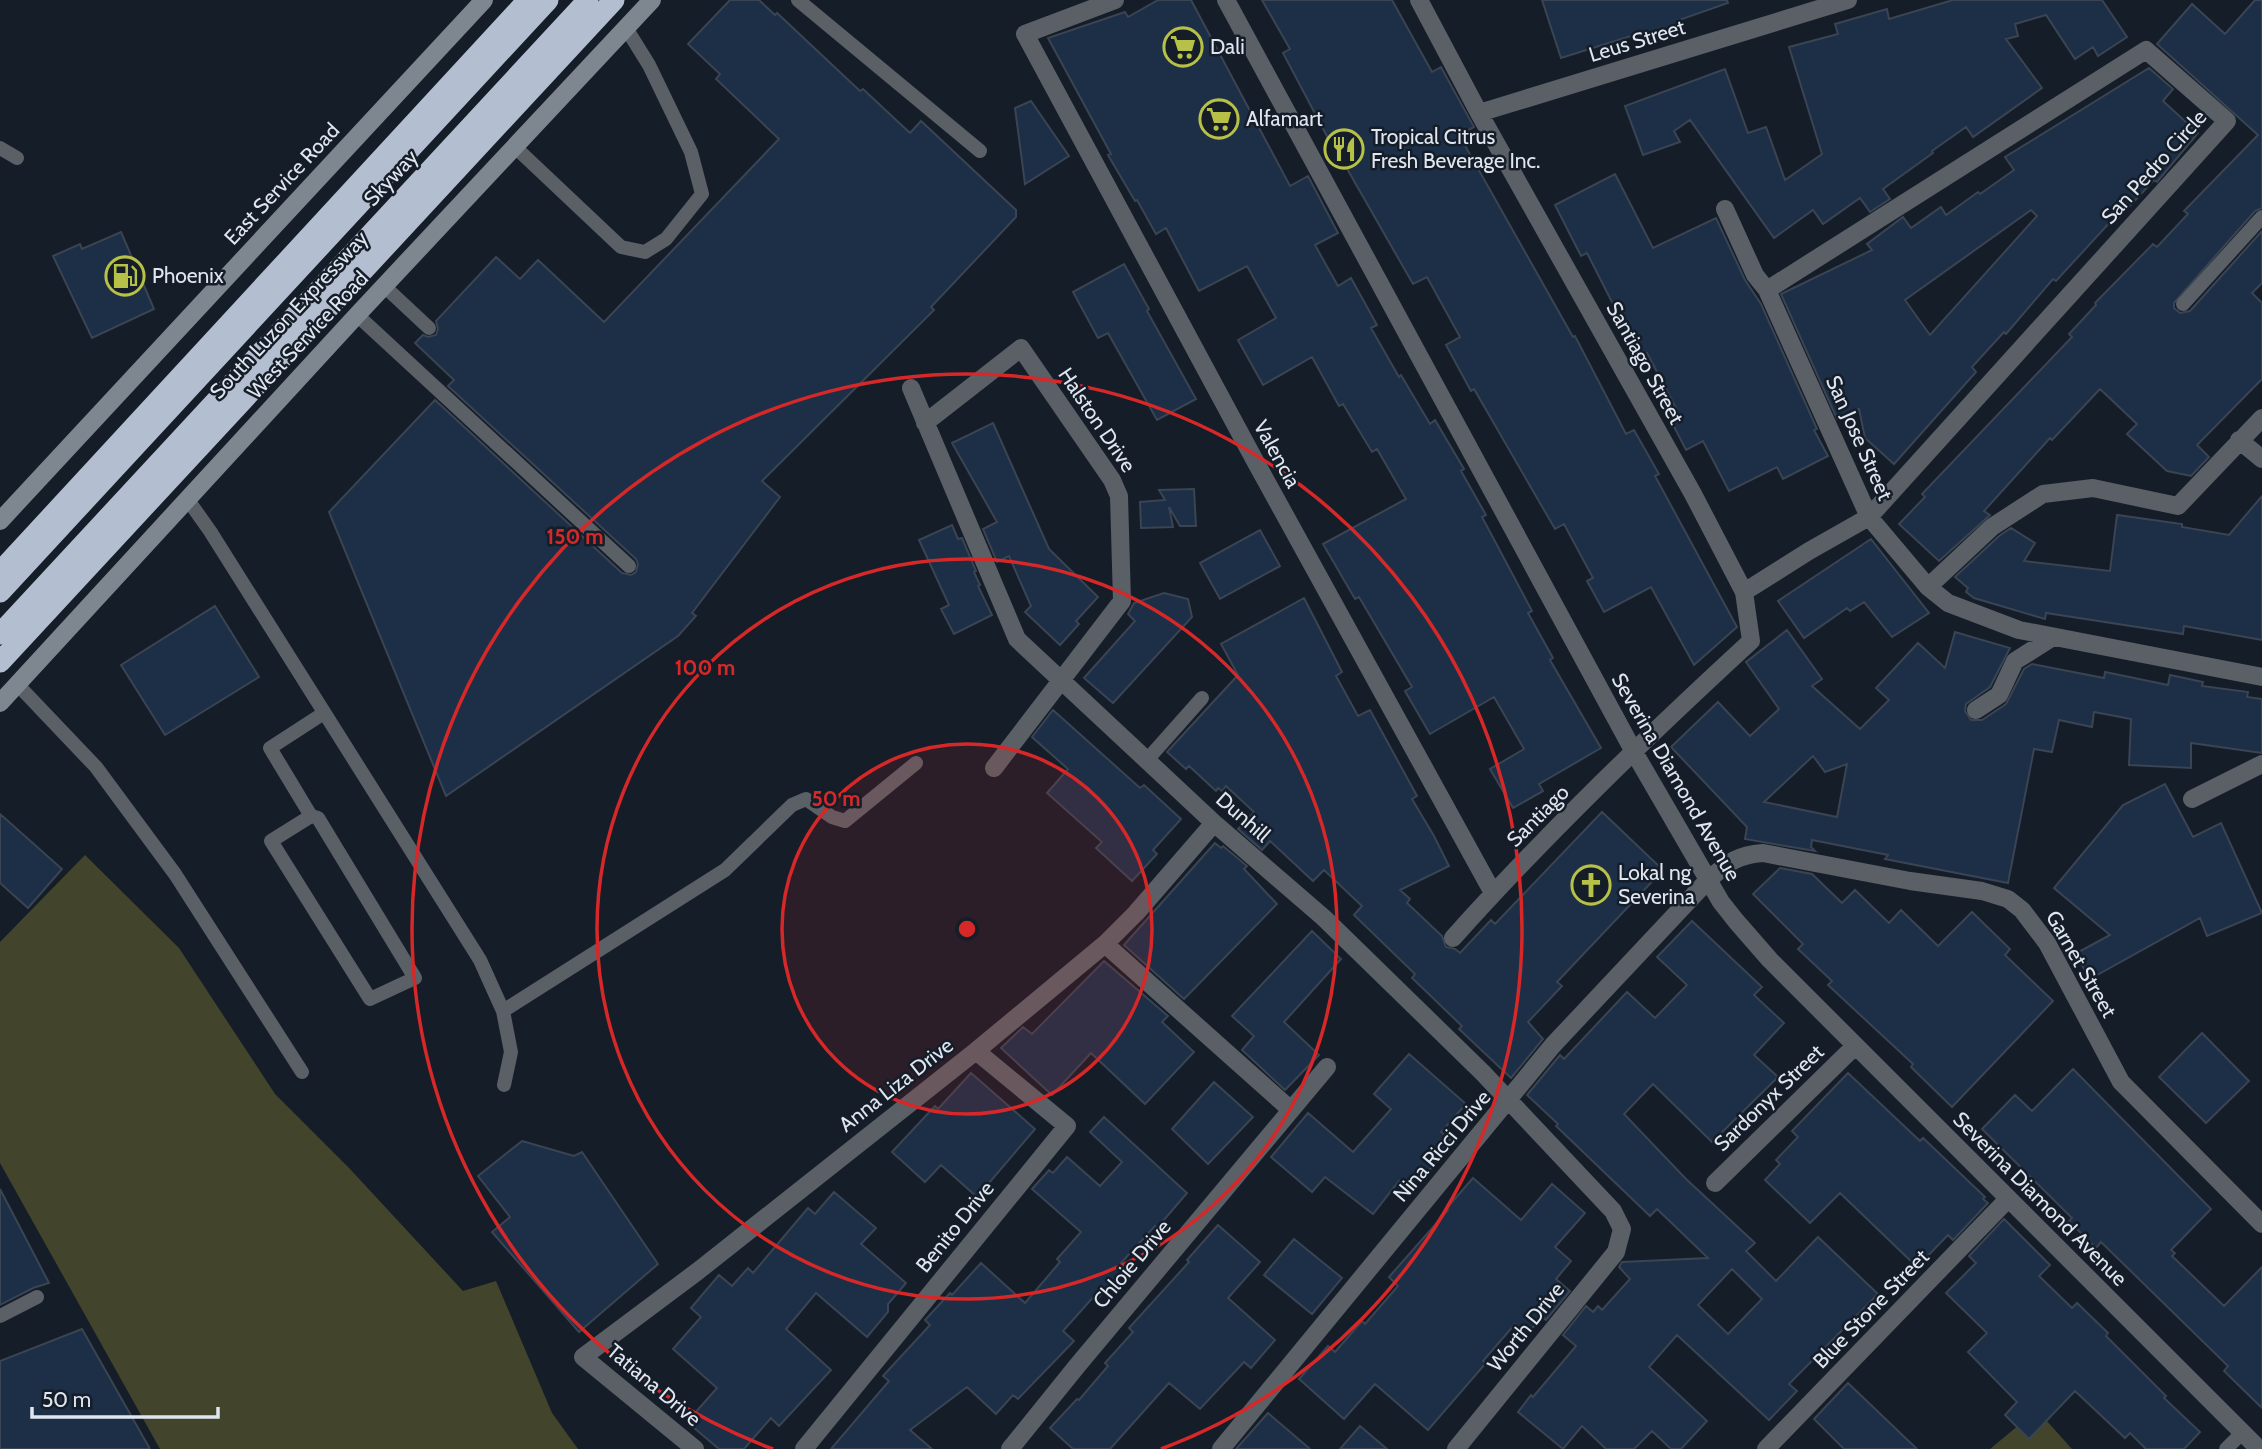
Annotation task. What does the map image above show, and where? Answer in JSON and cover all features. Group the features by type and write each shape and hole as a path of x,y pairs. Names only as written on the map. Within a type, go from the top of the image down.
{"highway":[{"name":"South Luzon Expressway","path":"0,572 527,0"},
{"name":"Skyway","path":"0,592 548,0"},
{"name":"Skyway","path":"0,634 588,0"},
{"name":"South Luzon Expressway","path":"0,662 614,0"}],"main road":[{"name":"East Service Road","path":"0,521 484,0"},
{"name":"West Service Road","path":"0,703 652,0"}],"street":[{"name":"Valencia","path":"1115,0 1026,34 1247,447 1493,893"},
{"name":"Severina Diamond Avenue","path":"1226,0 1634,752 1708,880 1735,921 1855,1046 2259,1449"},
{"name":"Santiago Street","path":"1419,0 1479,114 1693,494 1744,592 1751,641 1657,729"},
{"name":"Leus Street","path":"1479,114 1848,0"},
{"name":"San Pedro Circle","path":"1744,592 1869,516 2227,121 2146,50 1767,290"},
{"name":"San Jose Street","path":"1725,209 1755,275 1767,290 1869,516 1928,587 1948,603 2019,630 2262,677"},
{"name":"Halston Drive","path":"925,423 1021,348 1112,480 1119,496 1122,601 994,768"},
{"name":"Dunhill","path":"911,388 1017,639 1214,824 1324,918 1508,1101 1613,1211 1622,1229"},
{"path":"1928,587 1992,527 2043,494 2093,488 2178,506 2262,418"},
{"path":"2239,440 2262,459"},
{"path":"1976,710 1999,695 2015,661 2053,637"},
{"name":"Santiago","path":"1453,937 1493,893 1657,729"},
{"path":"2192,799 2262,764"},
{"name":"Anna Liza Drive","path":"583,1357 698,1271 976,1051 1105,944 1136,913 1214,824"},
{"name":"Garnet Street","path":"1708,880 1730,861 1763,853 1910,881 1982,891 2008,899 2022,910 2047,943 2122,1082 2262,1224"},
{"name":"Nina Ricci Drive","path":"1221,1449 1553,1045 1708,880"},
{"path":"1105,944 1291,1110"},
{"name":"Sardonyx Street","path":"1715,1183 1855,1046"},
{"name":"Benito Drive","path":"804,1449 1067,1126 976,1051"},
{"name":"Chloie Drive","path":"1010,1449 1327,1067"},
{"name":"Blue Stone Street","path":"1766,1449 2008,1199"},
{"name":"Worth Drive","path":"1457,1449 1616,1252 1622,1229"},
{"name":"Tatiana Drive","path":"583,1357 695,1449"}],"lane":[{"path":"798,0 980,151"},
{"path":"515,147 621,247 645,252 666,239 702,194 691,152 649,65 626,28"},
{"path":"488,43 534,86"},
{"path":"0,148 17,158"},
{"path":"2183,304 2262,217"},
{"path":"384,286 429,328"},
{"path":"357,315 629,566"},
{"path":"188,500 481,960 503,1011 511,1052 504,1085"},
{"path":"18,684 96,767 175,874 302,1072"},
{"path":"1147,760 1202,698"},
{"path":"311,816 270,748 324,713"},
{"path":"503,1011 725,870 792,804 806,799 832,817 845,821 916,763"},
{"path":"311,816 318,817 415,978 370,999 271,841 311,816"},
{"path":"0,1316 37,1297"},
{"path":"2226,1449 2242,1433"}],"green space":[{"path":"85,855 179,948 275,1094 350,1169 463,1291 496,1281 552,1413 578,1449 160,1449 0,1163 0,942"},
{"path":"2037,1410 2072,1449 1990,1449"}],"building":[{"path":"730,0 759,0 775,15 777,13 860,91 863,89 910,133 921,121 1016,210 1016,217 931,307 934,310 762,481 780,497 692,613 696,616 678,636 446,796 329,512 435,400 622,573 631,575 636,572 636,559 448,386 454,380 415,343 423,335 436,335 436,321 496,257 520,279 538,260 604,322 779,139 716,79 720,74 688,44"},
{"path":"1158,0 1191,0 1290,186 1308,176 1338,233 1315,245 1338,286 1351,278 1377,325 1371,328 1399,377 1401,375 1430,424 1435,420 1464,469 1461,471 1486,515 1482,517 1532,611 1528,613 1553,658 1550,660 1601,748 1539,784 1543,791 1513,808 1490,769 1524,749 1494,697 1430,734 1405,691 1412,687 1359,597 1355,599 1323,544 1406,499 1377,449 1372,452 1343,404 1339,406 1312,357 1263,385 1238,340 1276,318 1247,266 1199,291 1166,228 1156,234 1137,200 1135,201 1108,155 1111,154 1048,38 1125,12 1128,17"},
{"path":"1262,0 1392,0 1432,72 1441,67 1474,127 1459,135 1573,337 1575,336 1626,434 1634,430 1659,474 1655,476 1737,627 1694,665 1651,587 1604,612 1587,581 1593,578 1564,524 1555,529 1446,345 1460,337 1427,277 1413,284 1329,140 1283,53 1290,49"},
{"path":"1542,0 1727,0 1728,3 1679,20 1681,26 1635,40 1634,35 1561,58"},
{"path":"1953,0 2102,0 2127,37 2098,56 2093,47 2075,59 2046,15 2015,24 2018,36 2006,39 2042,88 1973,137 1966,127 1932,151 1933,153 1883,189 1890,199 1870,212 1860,198 1823,224 1813,210 1774,238 1690,120 1674,131 1680,142 1643,155 1625,106 1725,69 1748,133 1766,127 1785,180 1822,154 1789,47 1838,34 1835,24 1887,9 1889,19"},
{"path":"2255,0 2262,0 2262,208 2255,211 2174,303 2174,308 2180,313 2190,311 2262,231 2262,283 2252,293 2262,303 2262,379 2197,445 2209,457 2191,476 2167,471 2127,434 2137,424 2100,389 2052,440 2050,438 1984,511 1990,515 1939,561 1899,524 1925,497 1922,494 2072,337 2069,334 2095,303 2153,244 2157,247 2188,214 2184,211 2258,135 2157,44 2192,4 2225,34"},
{"path":"2149,68 2173,89 2163,101 2198,133 2157,182 2154,180 2114,223 2111,221 2056,281 2053,279 2006,334 2004,332 1972,367 1976,372 1894,464 1865,438 1859,409 1837,419 1781,294 1872,250 1867,244 1903,217 1911,228 1941,207 1946,215 2014,170 2005,157","holes":["2031,210 2037,216 1930,335 1905,300"]},
{"path":"1031,101 1069,156 1025,184 1015,108"},
{"path":"1615,174 1653,248 1716,218 1745,280 1761,304 1817,429 1814,430 1828,456 1783,479 1777,467 1729,491 1703,441 1686,450 1668,415 1677,410 1647,353 1640,357 1587,253 1581,256 1555,205"},
{"path":"121,232 154,309 92,338 53,256 80,244 82,249"},
{"path":"1124,264 1196,399 1157,420 1108,333 1098,338 1073,292"},
{"path":"993,423 1049,549 1098,597 1076,621 1079,624 1060,645 1025,612 1031,606 1009,556 997,562 983,529 997,522 952,443"},
{"path":"1194,489 1196,526 1180,526 1169,507 1173,527 1141,528 1140,502 1165,500 1159,490"},
{"path":"2262,496 2262,640 2184,626 2183,634 2046,613 2045,619 1974,598 1966,592 1968,588 1955,577 2011,528 2035,543 2024,561 2110,571 2117,515 2182,524 2182,527 2229,535"},
{"path":"952,525 958,539 962,538 976,571 974,572 980,585 978,586 992,615 954,634 941,609 949,605 919,540"},
{"path":"1260,530 1280,566 1220,599 1200,563"},
{"path":"1871,539 1929,613 1892,637 1864,602 1850,611 1847,608 1804,638 1778,601"},
{"path":"1164,593 1188,599 1192,617 1113,703 1084,678 1135,621 1128,614 1134,603"},
{"path":"1304,598 1342,672 1336,676 1358,716 1370,710 1417,796 1412,799 1449,866 1400,890 1410,899 1407,903 1442,936 1446,947 1460,953 1491,920 1495,924 1602,812 1663,870 1557,982 1562,986 1528,1022 1543,1039 1511,1078 1459,1029 1462,1026 1412,978 1415,974 1354,915 1362,906 1324,870 1313,881 1270,841 1262,850 1238,829 1254,812 1226,786 1222,791 1218,788 1216,791 1189,766 1186,769 1167,752 1238,675 1221,644"},
{"path":"215,606 259,677 165,735 121,665"},
{"path":"1787,630 1822,679 1812,686 1860,729 1889,700 1876,688 1918,643 1945,668 1955,632 2010,648 1990,687 1966,704 1965,711 1971,720 1982,720 2006,704 2024,669 2032,664 2104,678 2105,672 2168,685 2170,675 2203,682 2202,686 2248,692 2247,697 2262,699 2262,753 2191,743 2191,768 2129,765 2131,719 2094,712 2092,727 2059,720 2052,752 2034,749 2008,883 1885,859 1888,855 1812,840 1811,847 1815,851 1745,839 1747,827 1671,747 1718,702 1750,736 1779,709 1746,662","holes":["1813,756 1825,772 1847,764 1837,817 1764,802"]},
{"path":"1053,710 1140,788 1144,785 1181,819 1153,850 1157,854 1132,881 1096,848 1102,842 1047,793 1068,769 1032,737"},
{"path":"2165,784 2193,837 2221,823 2262,913 2207,936 2200,918 2090,979 2075,954 2110,935 2054,888 2123,805"},
{"path":"0,814 62,869 28,908 0,883"},
{"path":"1215,843 1221,848 1223,846 1247,866 1244,869 1277,904 1184,999 1124,945"},
{"path":"1780,868 1812,874 1842,903 1855,890 1889,923 1901,910 1938,946 1972,912 2010,949 2005,955 2053,1001 1952,1107 1911,1067 1913,1064 1828,985 1832,981 1798,949 1803,944 1753,894"},
{"path":"1692,921 1762,987 1754,995 1784,1023 1754,1055 1778,1077 1712,1142 1653,1084 1624,1114 1686,1179 1755,1243 1746,1251 1776,1281 1818,1237 1878,1294 1789,1384 1797,1391 1769,1420 1677,1335 1649,1367 1707,1421 1681,1449 1671,1449 1652,1431 1634,1449 1606,1449 1582,1426 1563,1449 1518,1412 1576,1346 1563,1335 1586,1306 1593,1312 1598,1306 1602,1310 1630,1279 1619,1267 1622,1262 1708,1258 1657,1209 1650,1216 1527,1095 1560,1055 1564,1059 1627,992 1655,1018 1687,985 1657,957","holes":["1732,1269 1762,1299 1728,1334 1698,1305"]},
{"path":"1312,931 1341,959 1284,1022 1319,1055 1285,1090 1242,1050 1254,1036 1232,1016"},
{"path":"1104,961 1168,1016 1162,1022 1194,1052 1145,1104 1091,1053 1052,1095 1001,1048 1023,1027 1032,1034"},
{"path":"2202,1033 2249,1081 2206,1123 2159,1077"},
{"path":"1409,1054 1466,1104 1441,1132 1453,1142 1427,1173 1423,1169 1408,1189 1399,1181 1373,1214 1325,1177 1312,1192 1271,1157 1308,1113 1353,1152 1391,1109 1374,1094"},
{"path":"2073,1069 2211,1209 2171,1250 2175,1253 2172,1256 2224,1306 2262,1267 2262,1408 2224,1371 2228,1366 2101,1242 2096,1248 2069,1221 2072,1218 1982,1129 2015,1095 2032,1111"},
{"path":"971,1073 1035,1129 977,1197 941,1165 925,1182 892,1152 935,1106 938,1109"},
{"path":"1848,1073 1920,1141 1923,1138 1985,1197 1983,1199 1988,1203 1953,1240 1948,1235 1917,1267 1840,1193 1810,1223 1765,1180 1780,1164 1776,1160 1798,1137 1792,1131"},
{"path":"1214,1082 1253,1117 1208,1164 1172,1129"},
{"path":"1104,1117 1187,1193 1157,1228 1155,1226 1121,1263 1126,1268 1099,1297 1096,1294 1063,1331 1074,1341 1018,1399 1013,1395 996,1414 967,1387 910,1430 932,1449 831,1449 889,1381 883,1376 930,1325 925,1320 981,1263 1025,1303 1060,1262 1057,1259 1081,1232 1032,1189 1049,1170 1053,1173 1067,1157 1100,1186 1122,1162 1090,1132"},
{"path":"522,1141 574,1156 582,1152 658,1264 579,1332 492,1232 510,1217 478,1176"},
{"path":"1473,1178 1521,1220 1552,1184 1585,1213 1555,1247 1571,1261 1556,1279 1570,1291 1546,1320 1542,1317 1527,1334 1515,1324 1483,1361 1486,1363 1428,1430 1375,1384 1344,1419 1299,1379 1328,1346 1335,1352 1362,1321 1365,1324 1398,1286 1389,1277"},
{"path":"0,1189 49,1283 0,1305"},
{"path":"834,1192 876,1228 861,1244 906,1283 888,1304 888,1312 867,1337 816,1293 786,1329 831,1370 779,1426 771,1418 744,1449 719,1449 687,1422 717,1388 673,1349 701,1317 691,1308 719,1275 732,1286 748,1268 753,1273 808,1208 815,1214"},
{"path":"2004,1219 2050,1265 2039,1276 2072,1308 2077,1303 2108,1333 2106,1336 2200,1432 2184,1449 2146,1449 2130,1433 2125,1438 2075,1391 2029,1439 2005,1415 2017,1402 1968,1352 1987,1333 1946,1293 1976,1263 1969,1256"},
{"path":"1218,1225 1260,1262 1228,1298 1275,1340 1251,1368 1244,1362 1200,1409 1169,1383 1110,1449 1073,1449 1050,1428 1108,1366 1105,1363 1133,1332 1129,1328 1189,1262 1187,1260"},
{"path":"1294,1239 1342,1278 1312,1314 1264,1275"},
{"path":"82,1329 150,1449 0,1449 0,1361"},
{"path":"1848,1383 1917,1449 1844,1449 1814,1419"},
{"path":"1268,1413 1310,1449 1236,1449"},
{"path":"1360,1426 1387,1449 1340,1449"}],"place":[{"name":"Dali","path":"1183,47"},
{"name":"Alfamart","path":"1219,119"},
{"name":"Tropical Citrus Fresh Beverage Inc.","path":"1344,149"},
{"name":"Phoenix","path":"125,276"},
{"name":"Lokal ng Severina","path":"1591,885"}]}
